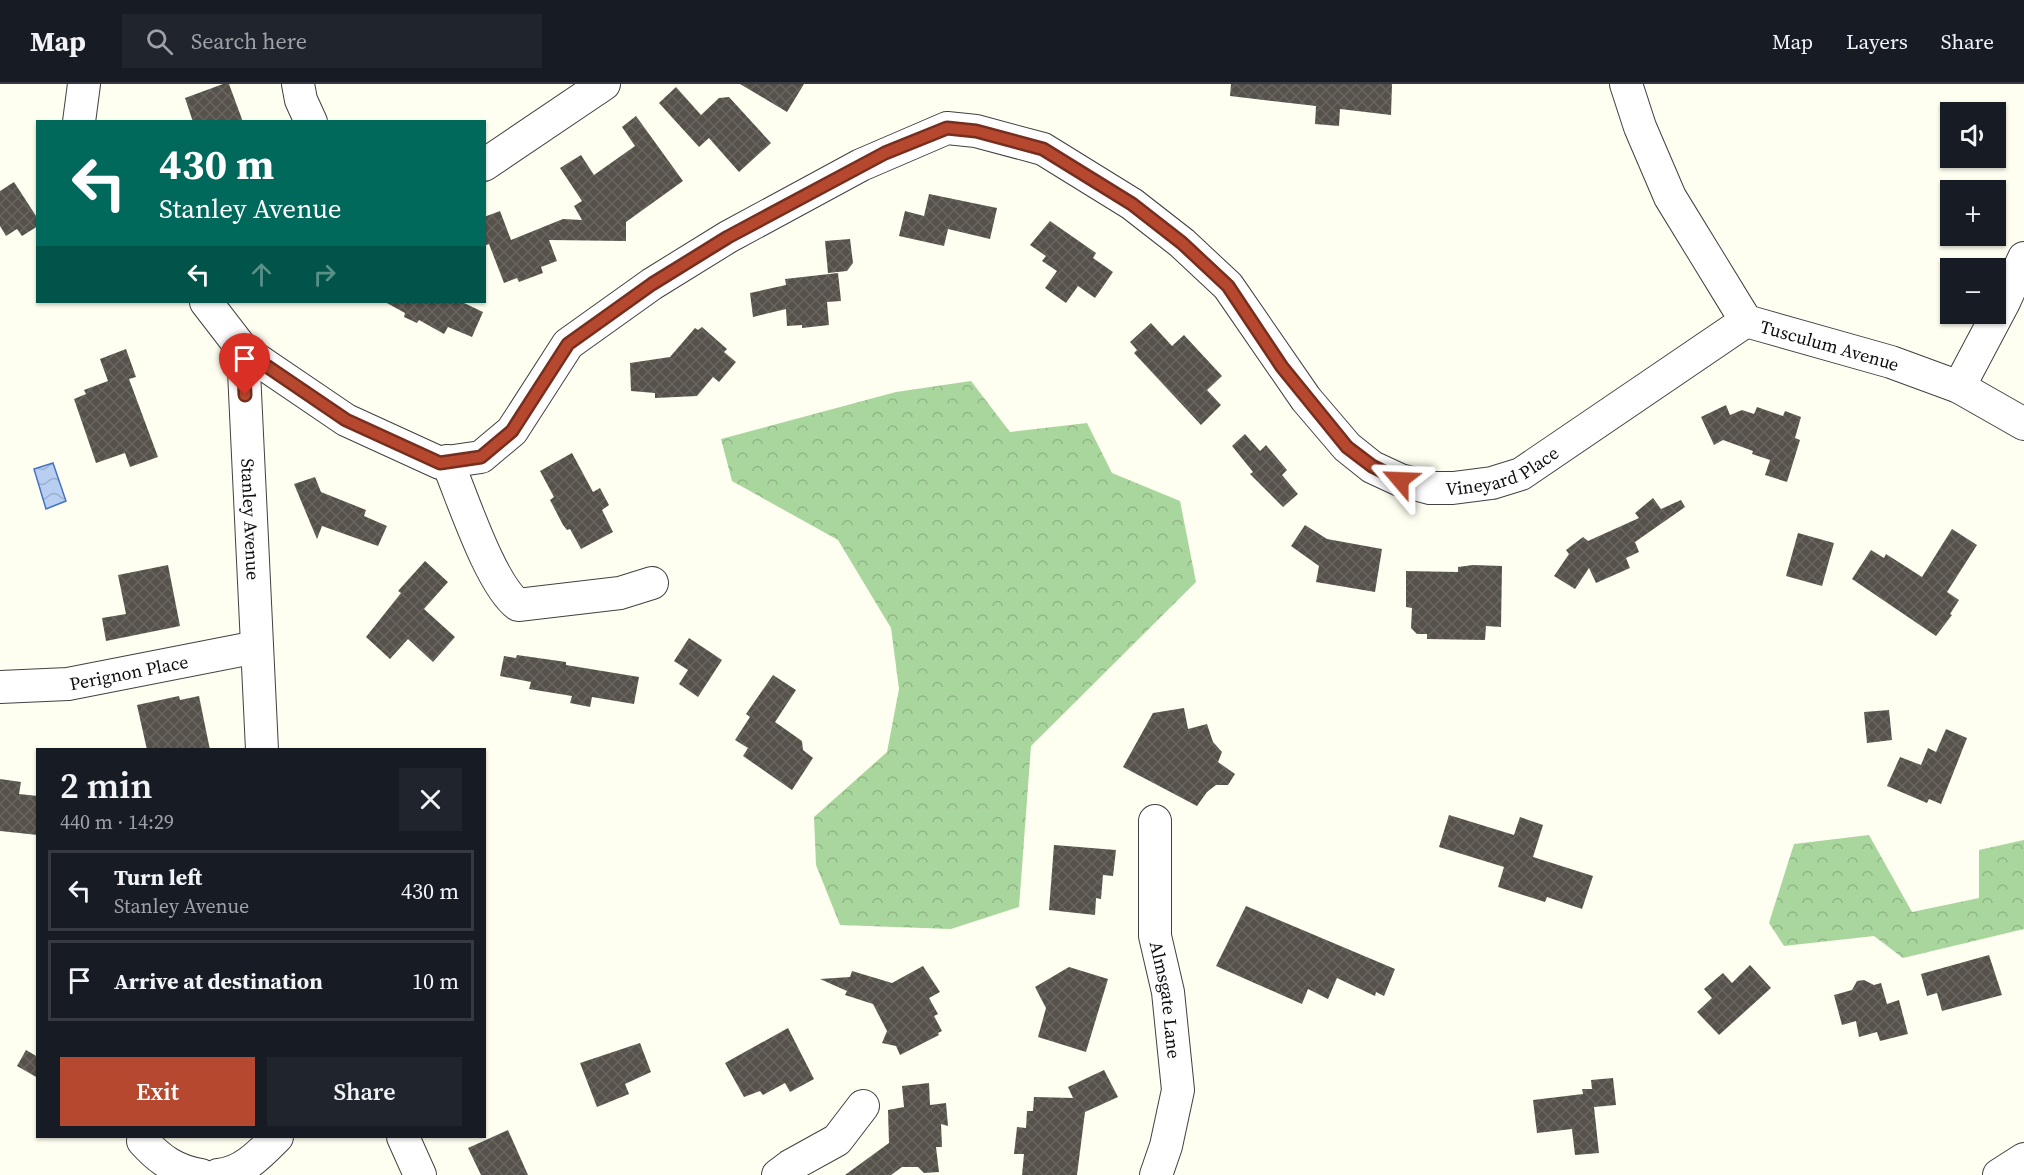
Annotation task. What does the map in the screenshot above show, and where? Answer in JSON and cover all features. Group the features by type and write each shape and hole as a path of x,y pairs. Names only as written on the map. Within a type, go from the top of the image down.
{"street":[{"path":"79,120 84,84"},
{"path":"298,84 301,100 309,120"},
{"path":"486,164 604,84"},
{"name":"Tusculum Avenue","path":"1626,84 1640,127 1670,197 1746,321 1891,362 1959,387 2024,424"},
{"name":"Vineyard Place","path":"243,350 346,420 440,463 481,457 512,431 568,344 652,284 728,237 869,161 947,128 976,131 1043,149 1132,204 1182,243 1228,286 1282,367 1347,447 1382,472 1400,480 1430,488 1453,488 1492,483 1521,474 1746,321"},
{"path":"1959,387 2004,302 2024,258"},
{"path":"207,303 243,350"},
{"name":"Stanley Avenue","path":"243,350 262,748"},
{"path":"447,461 493,569 508,597 518,605 620,592 652,583"},
{"name":"Perignon Place","path":"0,687 68,684 257,647"},
{"name":"Almsgate Lane","path":"1155,821 1155,936 1168,992 1178,1090 1166,1146 1156,1175"},
{"path":"778,1175 837,1140 863,1106"},
{"path":"218,1175 226,1175 255,1159 277,1138"},
{"path":"403,1138 420,1175"},
{"path":"143,1141 156,1156 171,1166 201,1175"},
{"path":"2000,1175 2024,1159"}],"green space":[{"path":"971,381 1010,432 1087,423 1112,473 1180,501 1196,582 1031,746 1019,907 951,929 840,925 816,865 814,817 887,752 899,689 891,628 838,540 732,481 721,439 896,392"},
{"path":"1869,835 1912,912 1979,898 1979,850 2024,840 2024,929 1903,958 1874,936 1784,946 1769,923 1794,844"}],"water":[{"path":"53,463 66,501 46,509 34,469"}],"building":[{"path":"223,84 229,84 242,120 192,120 185,98"},
{"path":"740,84 804,84 787,112"},
{"path":"1231,84 1392,84 1391,115 1340,109 1339,126 1315,124 1316,106 1230,96"},
{"path":"676,87 701,115 719,98 729,97 771,143 739,172 709,138 699,147 659,103"},
{"path":"636,116 683,181 626,222 626,241 549,240 557,261 541,267 543,273 519,282 517,278 504,283 489,244 486,245 486,216 500,211 511,240 563,219 582,220 574,206 582,201 560,168 581,155 594,175 635,146 622,127"},
{"path":"14,182 36,216 36,227 22,236 17,229 6,236 0,226 0,191"},
{"path":"929,194 997,208 990,239 948,229 944,246 899,236 905,211 924,216"},
{"path":"1050,221 1096,253 1093,258 1113,272 1095,298 1078,286 1066,303 1045,288 1057,271 1042,261 1046,256 1030,245"},
{"path":"850,239 853,263 847,271 828,273 825,241"},
{"path":"838,273 841,301 827,302 829,325 802,328 802,325 787,326 786,309 753,317 750,293 786,285 785,279"},
{"path":"387,303 464,303 483,312 472,337 448,327 444,334 419,320 417,323 404,317 405,313"},
{"path":"1151,323 1172,346 1184,335 1222,376 1207,390 1221,405 1201,425 1134,353 1137,350 1130,342"},
{"path":"702,327 727,349 724,352 736,362 719,382 713,377 697,396 655,398 655,393 631,391 630,363 670,357 695,328 698,330"},
{"path":"126,349 136,377 129,379 158,457 130,467 125,453 96,463 74,399 86,394 84,390 108,381 100,359"},
{"path":"1726,405 1730,415 1742,410 1754,414 1757,407 1783,416 1785,411 1801,417 1795,438 1800,440 1787,482 1765,475 1770,460 1752,454 1753,451 1723,440 1714,445 1701,417"},
{"path":"1245,434 1260,451 1266,445 1287,470 1282,475 1298,494 1283,507 1250,474 1253,472 1232,446"},
{"path":"572,453 593,492 600,488 609,505 602,510 613,532 581,549 570,529 567,530 563,525 550,500 554,497 540,471"},
{"path":"315,477 321,492 366,510 364,516 387,526 378,546 322,526 317,539 294,484"},
{"path":"1653,498 1661,509 1681,500 1685,507 1635,542 1639,552 1626,558 1630,568 1596,583 1589,568 1575,589 1554,576 1569,554 1566,550 1583,537 1588,541 1639,518 1635,513"},
{"path":"1305,525 1327,539 1382,549 1375,592 1316,582 1319,566 1291,546"},
{"path":"1952,529 1977,545 1947,592 1959,600 1950,614 1952,615 1936,636 1852,579 1871,550 1884,558 1886,554 1922,577"},
{"path":"1798,533 1834,543 1822,586 1786,576"},
{"path":"425,561 448,582 424,609 455,637 433,662 408,639 390,659 366,637 401,593 398,591"},
{"path":"168,565 180,626 106,641 102,618 126,614 118,575"},
{"path":"1502,566 1501,627 1486,626 1485,640 1427,639 1427,634 1417,634 1411,628 1412,608 1406,607 1406,571 1458,572 1458,567"},
{"path":"689,638 722,660 698,697 679,684 688,670 674,661"},
{"path":"517,655 566,662 566,665 639,677 634,704 592,697 590,707 570,703 572,696 529,689 531,682 500,676 504,656 516,658"},
{"path":"773,675 796,690 775,722 802,741 803,750 813,758 792,790 743,756 748,748 735,740 750,717 746,714"},
{"path":"179,696 180,700 199,696 210,748 147,748 137,705"},
{"path":"1184,708 1188,729 1207,724 1213,742 1222,752 1218,762 1235,774 1228,785 1216,785 1207,792 1197,806 1123,767 1153,713"},
{"path":"1889,710 1892,740 1867,743 1864,712"},
{"path":"1946,729 1967,738 1941,804 1929,799 1927,803 1887,786 1900,757 1921,765 1928,748 1936,752"},
{"path":"0,779 21,782 19,794 36,796 36,835 0,831"},
{"path":"1449,815 1514,835 1520,817 1543,825 1533,857 1593,876 1582,909 1547,897 1545,902 1498,887 1504,867 1439,847"},
{"path":"1054,845 1116,850 1113,876 1103,875 1101,899 1096,898 1095,915 1049,910"},
{"path":"1246,906 1395,969 1384,996 1376,992 1375,996 1337,978 1328,999 1308,989 1302,1004 1216,966"},
{"path":"1989,955 2002,995 1942,1011 1937,993 1927,996 1921,974"},
{"path":"1750,965 1771,988 1719,1035 1697,1012 1712,998 1704,989 1723,973 1732,983"},
{"path":"923,966 940,992 929,998 938,1014 934,1016 942,1031 938,1033 939,1035 900,1055 896,1046 882,1043 887,1031 873,1004 845,995 847,991 820,979 850,977 852,971 892,983"},
{"path":"1069,967 1108,979 1086,1052 1038,1037 1046,1008 1035,987"},
{"path":"1864,980 1874,985 1881,983 1887,1004 1899,1000 1908,1034 1880,1041 1877,1032 1859,1037 1856,1021 1842,1025 1834,995 1852,990 1857,981"},
{"path":"788,1028 814,1079 790,1092 785,1083 763,1095 760,1091 744,1097 725,1063"},
{"path":"640,1043 651,1072 625,1084 629,1094 597,1107 580,1063"},
{"path":"26,1050 36,1056 36,1077 17,1066"},
{"path":"1104,1070 1118,1097 1085,1112 1077,1175 1022,1175 1024,1154 1014,1154 1017,1127 1026,1128 1027,1111 1033,1111 1034,1097 1073,1098 1068,1087"},
{"path":"1613,1078 1616,1105 1594,1107 1599,1153 1575,1155 1572,1129 1537,1133 1533,1100 1583,1094 1582,1089 1592,1089 1591,1080"},
{"path":"929,1083 930,1105 946,1103 948,1126 941,1124 942,1147 936,1147 939,1172 924,1173 918,1167 902,1167 891,1175 845,1175 889,1143 888,1110 904,1107 902,1086"},
{"path":"508,1130 528,1175 481,1175 468,1148"}],"route":[{"path":"245,395 243,350 346,420 440,463 481,457 512,431 568,344 652,284 728,237 861,165 947,128 976,131 1043,149 1089,175 1132,204 1182,243 1228,286 1282,367 1347,447 1372,466 1400,480"}]}
